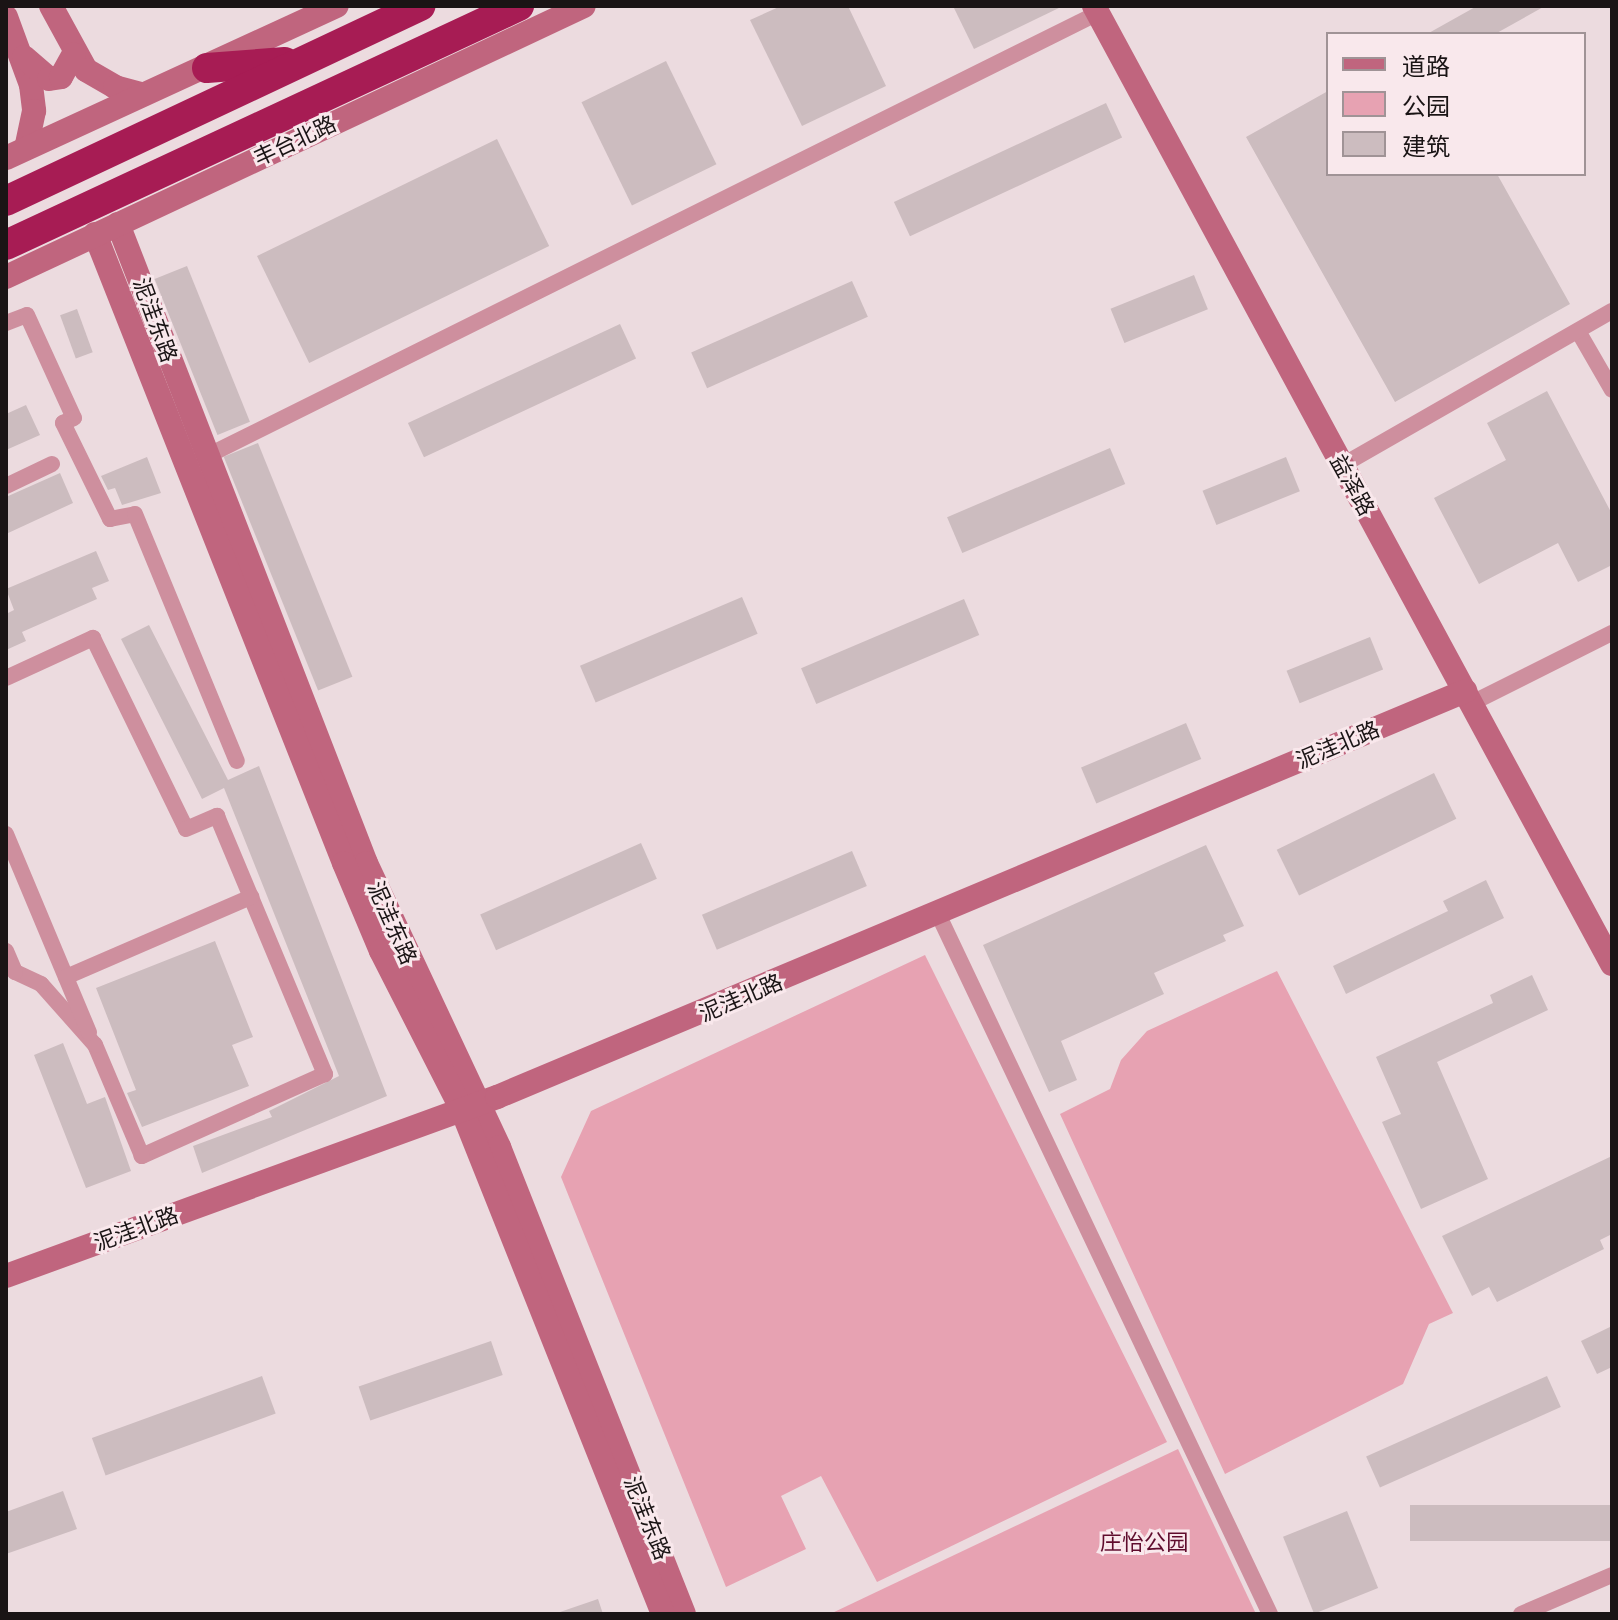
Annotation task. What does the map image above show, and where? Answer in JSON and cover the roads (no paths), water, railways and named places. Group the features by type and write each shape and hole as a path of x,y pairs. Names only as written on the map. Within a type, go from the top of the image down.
{"highway":[{"path":"6,201 420,6"},
{"name":"丰台北路","path":"6,245 519,6"},
{"path":"207,68 303,61"}],"street":[{"path":"51,6 74,54 86,70 115,87 142,94"},
{"path":"16,153 337,6"},
{"name":"丰台北路","path":"6,277 584,6"},
{"path":"205,457 1096,9"},
{"name":"益泽路","path":"1096,9 1612,964"},
{"path":"6,17 24,57 34,111 16,153"},
{"path":"24,57 49,79 61,77 74,54"},
{"name":"泥洼东路","path":"118,224 205,457 366,863 684,1614"},
{"name":"泥洼东路","path":"95,234 357,893 471,1107 663,1614"},
{"path":"115,285 124,276 131,278 176,382"},
{"path":"1341,466 1612,311"},
{"path":"6,323 27,315 74,418 63,423 110,519 135,514 237,761"},
{"path":"1578,331 1612,390"},
{"path":"6,486 52,464"},
{"path":"1468,697 1612,633"},
{"path":"6,678 93,638 186,829 217,816 325,1074 142,1156 6,834"},
{"name":"泥洼北路","path":"6,1276 471,1107 1468,697"},
{"path":"66,977 251,897"},
{"path":"939,916 1270,1614"},
{"path":"6,951 15,972 41,984 95,1045"},
{"path":"1521,1614 1612,1575"}],"park label":[{"name":"庄怡公园","path":"1144,1543"}]}
